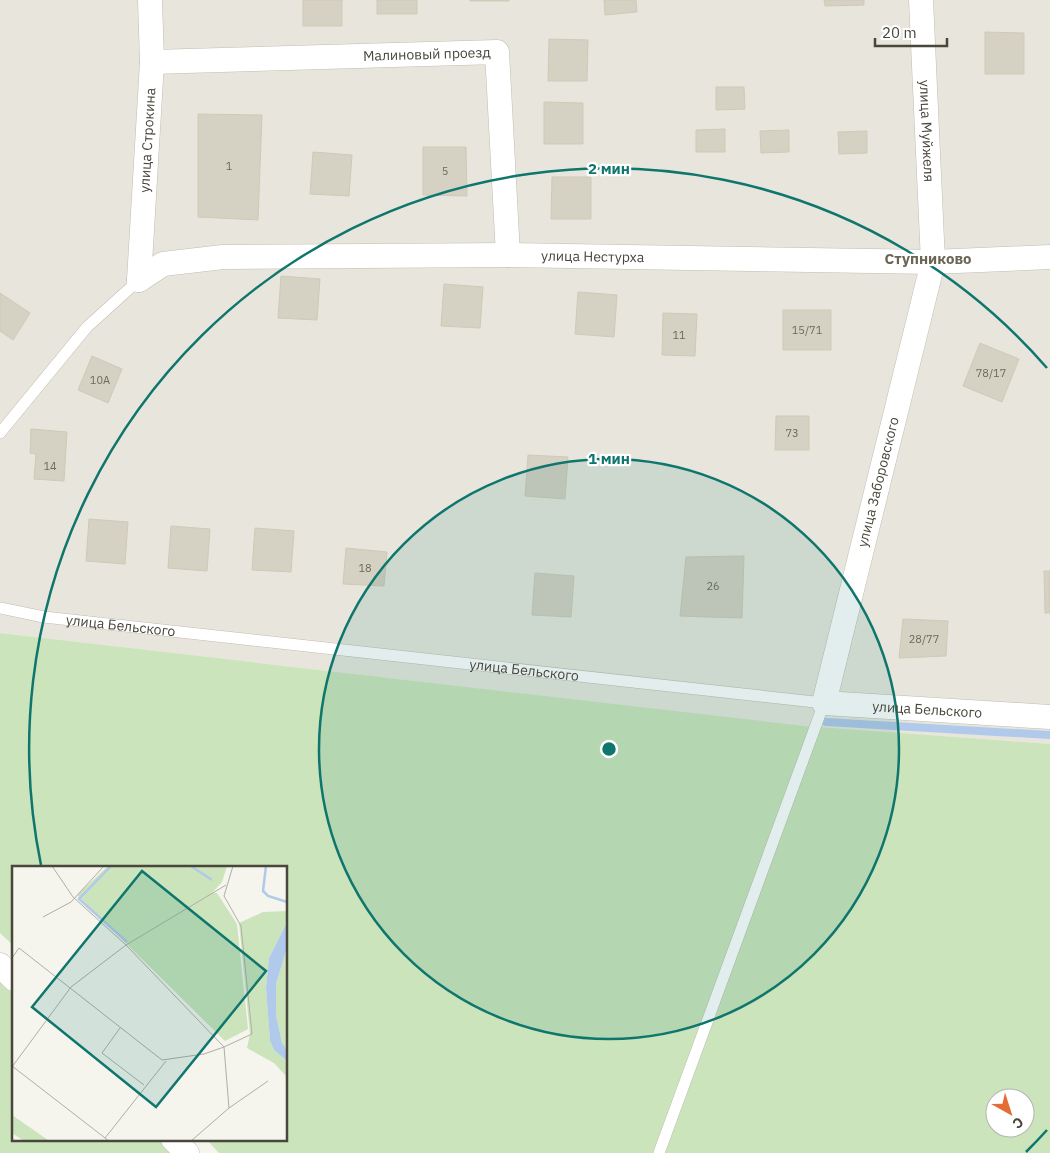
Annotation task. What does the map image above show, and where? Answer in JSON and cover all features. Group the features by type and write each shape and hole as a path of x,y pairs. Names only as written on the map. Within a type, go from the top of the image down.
{"street":[{"name":"улица Строкина","path":"139,280 152,62 150,0"},
{"name":"улица Муйжеля","path":"921,0 933,262"},
{"name":"Малиновый проезд","path":"152,62 497,52 508,256"},
{"name":"улица Нестурха","path":"139,280 164,264 223,257 508,256 933,262 1050,257"},
{"name":"улица Заборовского","path":"824,703 933,262"},
{"name":"улица Бельского","path":"824,703 1050,717"},
{"path":"0,965 12,977"},
{"path":"174,1140 186,1153"}],"lane":[{"path":"0,433 87,327 139,280"},
{"name":"улица Бельского","path":"0,608 44,617 824,703"},
{"path":"659,1153 824,703"}],"shaded area":[{"path":"0,0 1050,0 1050,744 843,731 0,633"}],"green space":[{"path":"0,633 804,726 1050,744 1050,1153 219,1153 207,1140 288,1140 288,866 12,866 12,944 0,933"},
{"path":"0,965 12,977 12,1140 180,1140 193,1153 0,1153"}],"building":[{"path":"303,0 342,0 342,26 303,26"},
{"path":"377,0 417,0 417,14 377,14"},
{"path":"509,0 509,1 470,1"},
{"path":"604,0 636,0 637,12 605,15"},
{"path":"824,0 864,0 864,5 825,6"},
{"path":"985,32 1024,33 1024,74 985,74"},
{"path":"549,39 588,40 587,81 548,81"},
{"path":"716,87 744,87 745,109 716,110"},
{"path":"544,102 583,103 583,144 544,144"},
{"path":"198,114 262,115 258,220 198,217"},
{"path":"725,129 725,152 696,152 696,130"},
{"path":"789,130 789,152 761,153 760,131"},
{"path":"867,131 867,153 839,154 838,132"},
{"path":"423,147 466,147 467,196 423,195"},
{"path":"313,152 352,155 349,196 310,194"},
{"path":"552,177 591,177 591,219 551,219"},
{"path":"281,276 320,279 317,320 278,318"},
{"path":"444,284 483,287 480,328 441,326"},
{"path":"578,292 617,295 614,337 575,334"},
{"path":"0,293 30,313 13,340 0,331"},
{"path":"783,310 831,310 831,350 783,350"},
{"path":"663,313 697,314 695,356 662,355"},
{"path":"980,343 1019,359 1002,402 963,386"},
{"path":"92,356 122,369 108,403 78,390"},
{"path":"776,416 809,416 809,450 775,450"},
{"path":"31,429 67,432 64,481 34,479 36,454 30,453"},
{"path":"528,455 568,457 565,499 525,496"},
{"path":"89,519 128,522 125,564 86,561"},
{"path":"171,526 210,529 207,571 168,568"},
{"path":"255,528 294,531 291,572 252,570"},
{"path":"346,548 387,552 384,586 343,584"},
{"path":"744,556 742,618 680,616 686,557"},
{"path":"1044,571 1050,571 1050,613 1045,613"},
{"path":"535,573 574,576 571,617 532,615"},
{"path":"903,619 948,621 946,656 899,658"}],"waterway":[{"path":"826,722 1050,735"}],"district":[{"name":"Ступниково","path":"928,259"}]}
